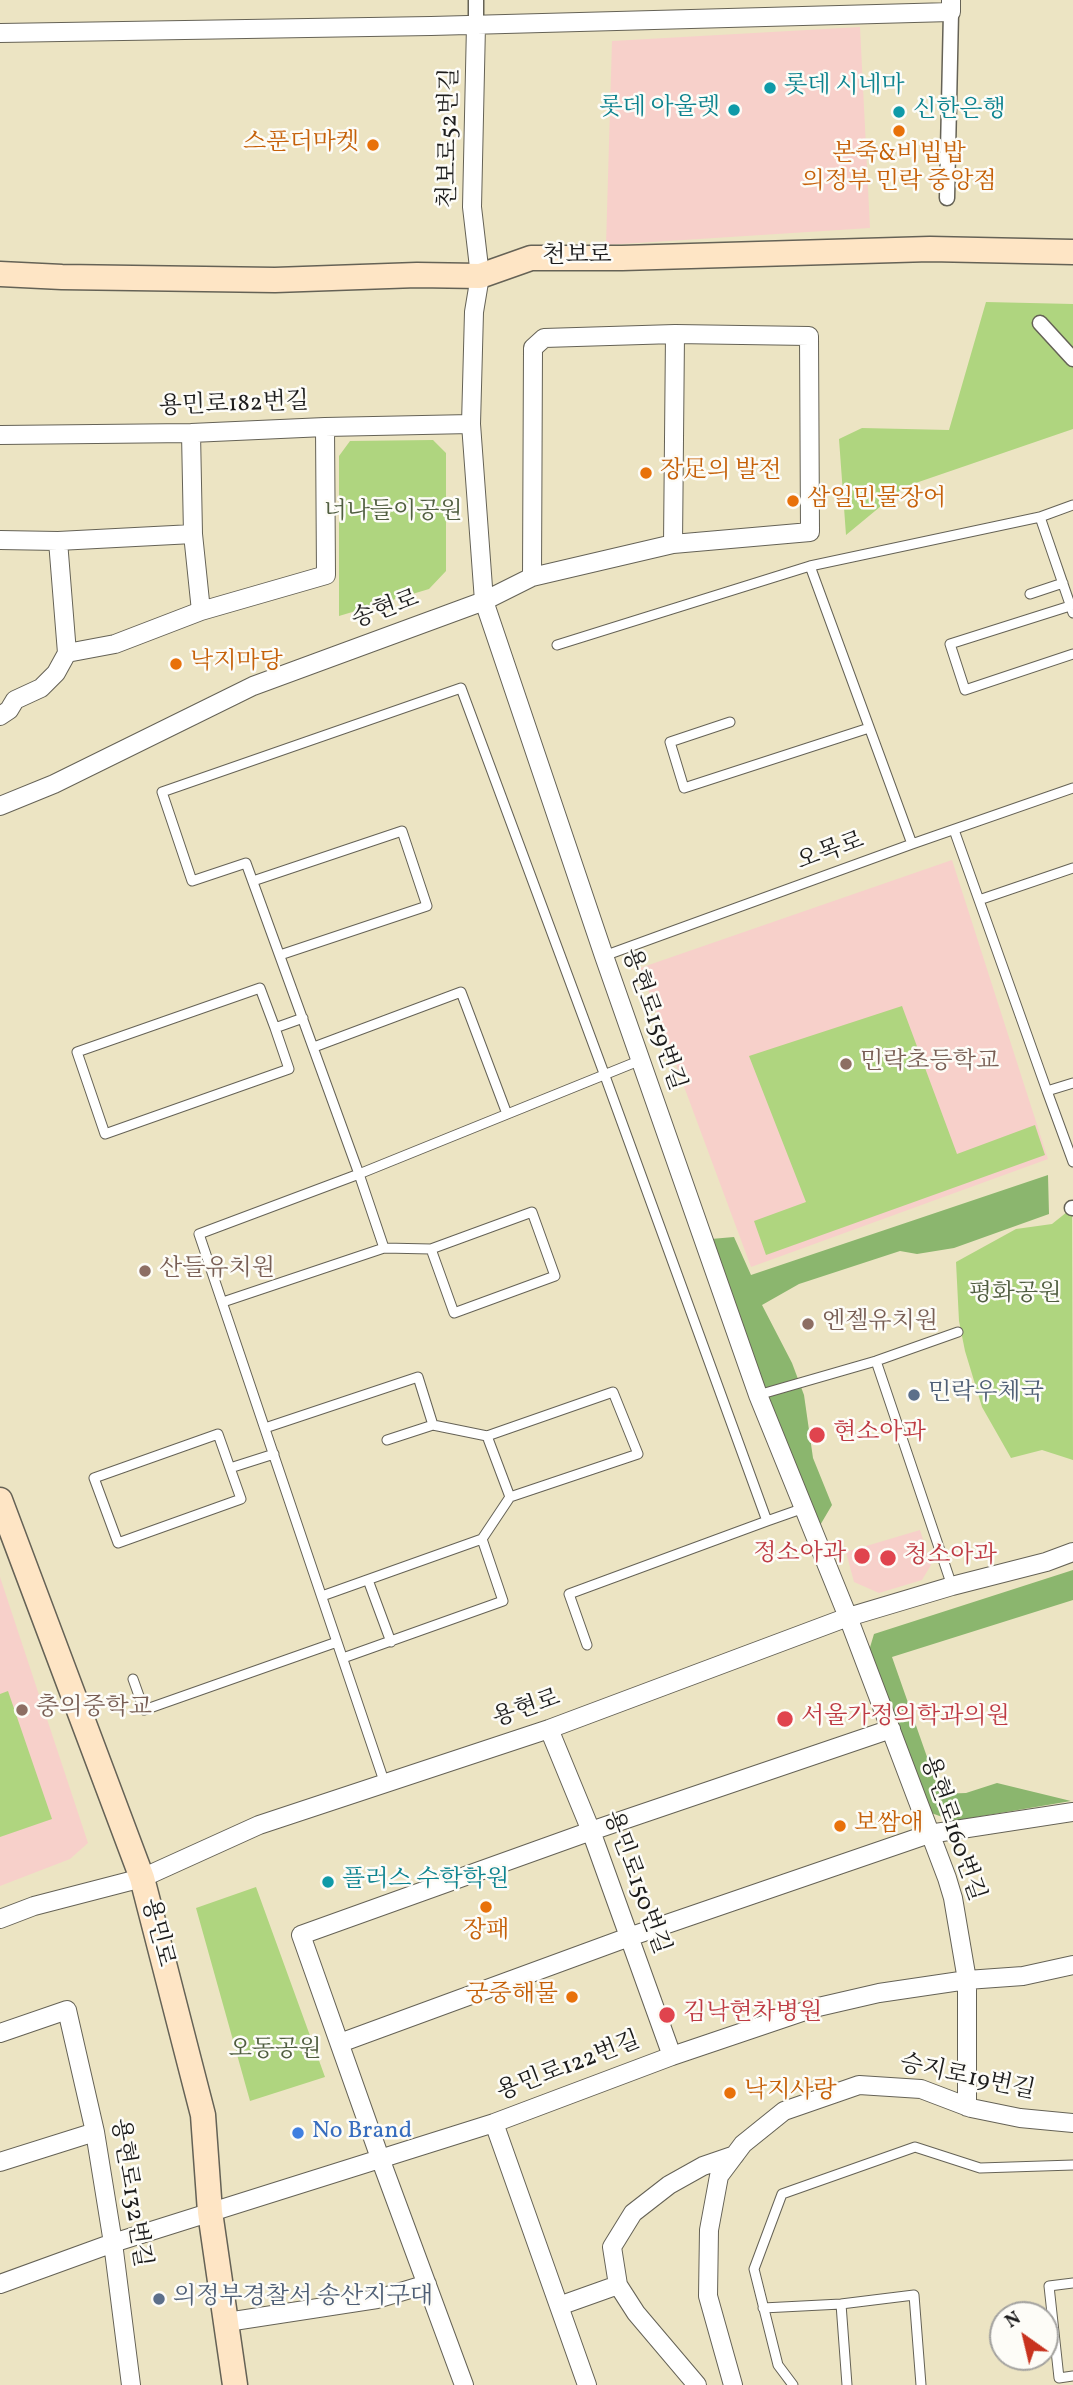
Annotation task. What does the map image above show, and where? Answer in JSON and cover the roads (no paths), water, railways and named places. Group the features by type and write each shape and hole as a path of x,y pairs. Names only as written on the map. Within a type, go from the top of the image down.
{"main road":[{"name":"천보로","path":"0,274 262,279 480,276 531,258 930,249 1073,252"},
{"name":"용민로","path":"0,1500 142,1878 203,2115 210,2212 235,2385"}],"street":[{"name":"천보로52번길","path":"471,424 474,312 480,276 472,207 476,0"},
{"path":"0,33 476,25 951,6 947,198"},
{"path":"1040,323 1073,359"},
{"path":"532,578 533,348 544,338 675,334 673,544"},
{"name":"송현로","path":"0,806 54,784 253,686 484,601 532,578 673,544 810,532 809,336 675,334"},
{"name":"용민로182번길","path":"0,435 191,433 471,424"},
{"name":"용현로159번길","path":"471,424 484,601 604,956 758,1395 848,1618"},
{"path":"67,653 115,644 201,611 326,575 325,427"},
{"path":"191,433 193,534 201,611"},
{"path":"0,540 58,541 193,534"},
{"path":"0,716 9,710 15,700 41,688 56,673 67,653 58,541"},
{"name":"용현로","path":"0,1919 34,1906 142,1878 259,1825 549,1729 848,1618 1073,1552"},
{"name":"용현로160번길","path":"848,1618 953,1898 967,1980 967,2107"},
{"name":"용민로150번길","path":"549,1729 590,1831 672,2056"},
{"path":"464,2385 301,1935 590,1831 891,1729"},
{"path":"340,2043 629,1937 929,1834 1073,1812"},
{"name":"용민로122번길","path":"0,2284 113,2243 494,2123 672,2056 814,2008 878,1993 967,1980 1023,1976 1073,1965"},
{"name":"용현로132번길","path":"0,2033 67,2010 95,2132 113,2243 131,2385"},
{"name":"승지로19번길","path":"733,2385 708,2296 709,2230 719,2176 743,2144 784,2111 859,2085 921,2089 967,2107 1020,2118 1073,2123"},
{"path":"494,2123 587,2385"},
{"path":"0,2162 95,2132"},
{"path":"697,2385 636,2313 618,2285 612,2247 633,2213 669,2185 703,2166 735,2155"},
{"path":"227,2322 377,2299 426,2284"},
{"path":"559,2306 618,2285"}],"lane":[{"path":"557,645 810,566 1040,517 1073,505"},
{"path":"1040,517 1072,610 950,644 965,690 1073,654"},
{"path":"810,566 912,844"},
{"path":"1030,594 1063,583"},
{"path":"384,1248 246,863 192,881 162,792 461,688 767,1521"},
{"path":"730,722 670,742 684,788 869,728"},
{"name":"오목로","path":"604,956 1073,788"},
{"path":"954,830 1073,1162"},
{"path":"253,881 402,831 427,906 280,955"},
{"path":"979,900 1073,868"},
{"path":"260,988 275,1028 289,1069 106,1134 77,1052 260,988"},
{"path":"314,1048 461,992 507,1114"},
{"path":"275,1028 303,1018"},
{"path":"385,1784 199,1234 359,1174 641,1060"},
{"path":"1047,1091 1073,1083"},
{"path":"223,1302 384,1248 431,1250 531,1212 555,1276 454,1313 431,1250"},
{"path":"758,1395 876,1361 958,1332"},
{"path":"876,1361 952,1586"},
{"path":"265,1428 418,1377 433,1424"},
{"path":"322,1596 482,1539 510,1497 638,1454 614,1392 487,1436 433,1424 387,1440"},
{"path":"218,1434 230,1468 241,1499 118,1543 94,1478 218,1434"},
{"path":"487,1436 510,1497"},
{"path":"230,1468 274,1454"},
{"path":"587,1644 569,1594 804,1508"},
{"path":"343,1658 503,1601 482,1539"},
{"path":"368,1580 391,1642"},
{"path":"134,1679 144,1710 337,1642"},
{"path":"793,2385 778,2365 754,2269 782,2194 915,2147 980,2168 1073,2165"},
{"path":"1073,2283 1049,2286 1059,2378 1073,2376"},
{"path":"764,2308 841,2304 914,2295 921,2385"},
{"path":"841,2304 847,2385"}],"place":[{"name":"롯데 시네마","path":"770,88"},
{"name":"롯데 아울렛","path":"734,110"},
{"name":"신한은행","path":"899,112"},
{"name":"본죽&비빕밥 의정부 민락 중앙점","path":"899,131"},
{"name":"스푼더마켓","path":"373,145"},
{"name":"장足의 발전","path":"646,473"},
{"name":"삼일민물장어","path":"793,501"},
{"name":"낙지마당","path":"176,664"},
{"name":"민락초등학교","path":"846,1064"},
{"name":"산들유치원","path":"145,1271"},
{"name":"엔젤유치원","path":"808,1324"},
{"name":"민락우체국","path":"914,1395"},
{"name":"현소아과","path":"817,1435"},
{"name":"정소아과","path":"862,1556"},
{"name":"청소아과","path":"888,1558"},
{"name":"충의중학교","path":"22,1710"},
{"name":"서울가정의학과의원","path":"785,1719"},
{"name":"보쌈애","path":"840,1826"},
{"name":"플러스 수학학원","path":"328,1882"},
{"name":"장패","path":"486,1907"},
{"name":"궁중해물","path":"572,1997"},
{"name":"김낙현차병원","path":"667,2015"},
{"name":"낙지사랑","path":"730,2093"},
{"name":"No Brand","path":"298,2133"},
{"name":"의정부경찰서 송산지구대","path":"159,2299"}],"park label":[{"name":"너나들이공원","path":"393,514"},
{"name":"평화공원","path":"1015,1296"},
{"name":"오동공원","path":"275,2052"}]}
